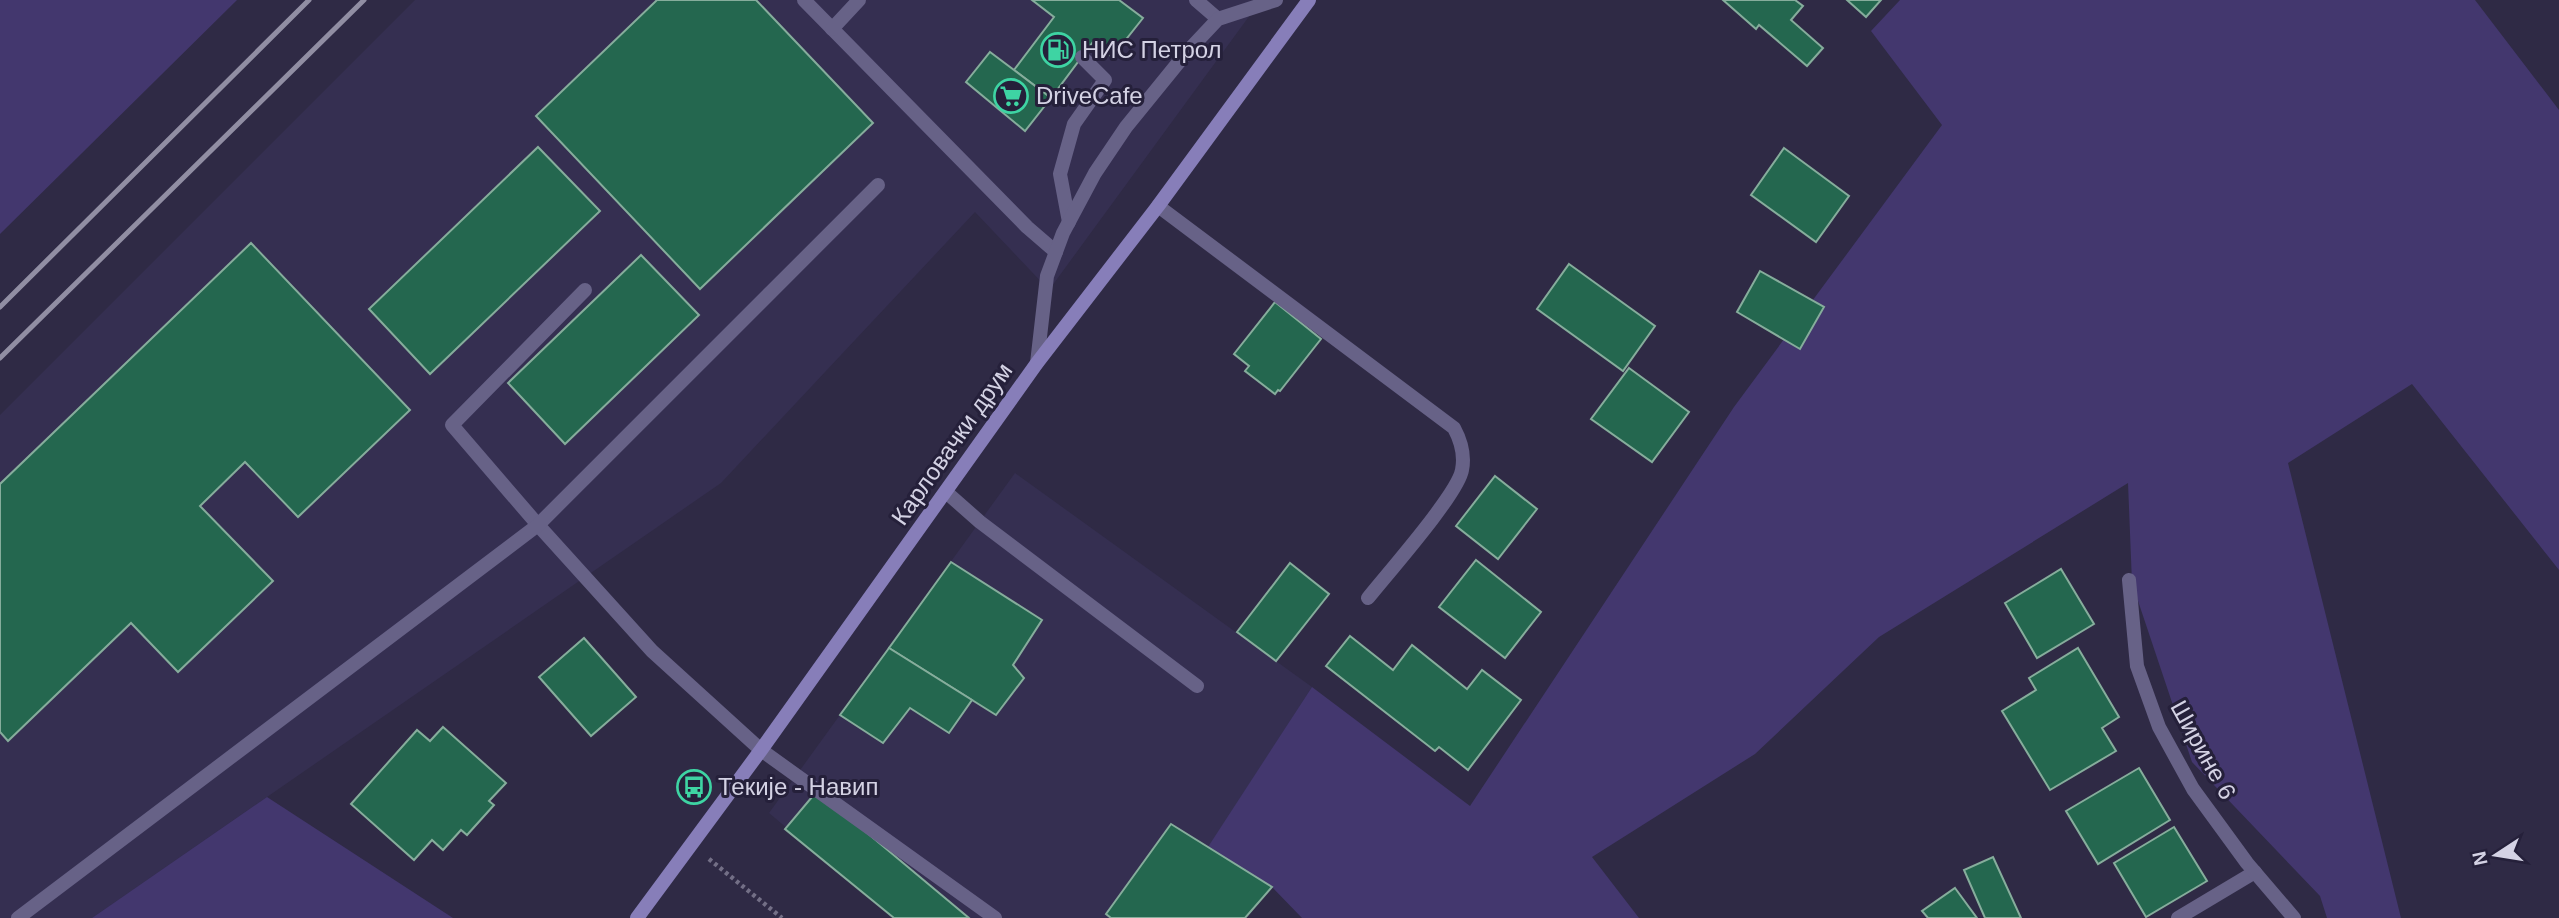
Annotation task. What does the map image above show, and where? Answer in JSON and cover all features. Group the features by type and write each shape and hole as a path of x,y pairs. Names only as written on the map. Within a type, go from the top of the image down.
{"main road":[{"name":"Карловачки друм","path":"637,918 761,750 1037,363 1158,206 1309,0"}],"street":[{"path":"804,0 1027,227 1056,252"},
{"path":"832,29 859,0"},
{"path":"1196,0 1218,19"},
{"path":"1037,363 1047,276 1069,222 1095,173 1126,127 1187,52 1218,19 1276,0"},
{"path":"1069,222 1060,174 1074,124 1105,80 1082,57"},
{"path":"18,918 538,526 878,185"},
{"path":"1158,206 1454,428 1464,454 1462,472 1447,498 1368,597"},
{"path":"584,290 452,425 538,526 652,651 761,750 995,918"},
{"path":"946,492 981,522 1197,686"},
{"name":"Ширине 6","path":"2129,580 2137,666 2159,727 2193,789 2255,872 2294,918"},
{"path":"2178,918 2255,872"}],"path":[{"path":"691,844 782,918"}],"shaded area":[{"path":"0,0 237,0 0,234"},
{"path":"415,0 1261,0 1049,290 975,212 721,483 92,918 0,918 0,415"},
{"path":"1900,0 2475,0 2559,110 2559,570 2412,384 2288,463 2401,918 2327,918 2320,896 2192,762 2132,583 2128,483 1879,637 1755,754 1592,857 1639,918 1302,918 1272,887 1208,847 1312,687 1470,806 1734,407 1942,125 1871,31"},
{"path":"1015,473 1312,687 1209,847 1272,887 1245,918 894,918 769,813"},
{"path":"267,797 453,918 92,918"}],"building":[{"path":"657,0 756,0 873,123 700,289 536,116"},
{"name":"НИС Петрол","path":"1032,0 1119,0 1143,18 1112,57 1093,42 1051,98 1014,70 1054,17"},
{"path":"1723,0 1795,0 1803,6 1791,20 1823,48 1807,66 1759,25 1756,29"},
{"path":"1847,0 1881,0 1866,17"},
{"path":"990,52 1051,98 1025,131 966,82"},
{"path":"538,147 600,211 430,374 369,309"},
{"path":"1784,148 1849,196 1816,242 1751,195"},
{"path":"251,243 410,410 298,517 245,462 200,506 273,581 178,672 131,623 8,741 0,732 0,484"},
{"path":"641,255 699,315 565,444 508,383"},
{"path":"1569,264 1655,326 1623,371 1537,309"},
{"path":"1760,271 1824,307 1800,349 1737,312"},
{"path":"1275,302 1321,339 1275,394 1245,371 1249,366 1234,354"},
{"path":"1629,368 1689,412 1652,462 1591,419"},
{"path":"1495,476 1537,509 1498,559 1456,526"},
{"path":"1476,560 1541,612 1505,658 1439,607"},
{"path":"951,562 1042,620 1013,665 1024,678 996,715 889,648"},
{"path":"1290,563 1329,594 1276,661 1237,632"},
{"path":"2061,569 2094,624 2037,658 2005,603"},
{"path":"1350,636 1393,670 1412,645 1467,689 1482,670 1521,700 1468,770 1439,747 1435,751 1326,666"},
{"path":"584,638 636,697 591,736 539,677"},
{"path":"889,648 972,700 949,733 910,708 883,743 840,715"},
{"path":"2078,648 2119,717 2102,728 2116,751 2050,790 2002,711 2036,690 2029,678"},
{"path":"443,727 506,783 489,801 494,805 467,835 461,830 443,850 432,840 414,860 351,804 417,730 430,741"},
{"path":"2139,768 2170,820 2098,864 2066,811"},
{"path":"817,791 969,918 894,918 785,829"},
{"path":"1171,824 1272,887 1245,918 1111,918 1106,914"},
{"path":"2174,827 2207,881 2146,917 2114,863"},
{"path":"1993,857 2021,918 1985,918 1964,870"},
{"path":"1955,888 1977,918 1928,918 1922,911"}],"railway":[{"path":"0,307 309,0"},
{"path":"0,358 364,0"}],"place":[{"name":"НИС Петрол","path":"1058,50"},
{"name":"DriveCafe","path":"1011,96"},
{"name":"Текије - Навип","path":"694,787"}]}
